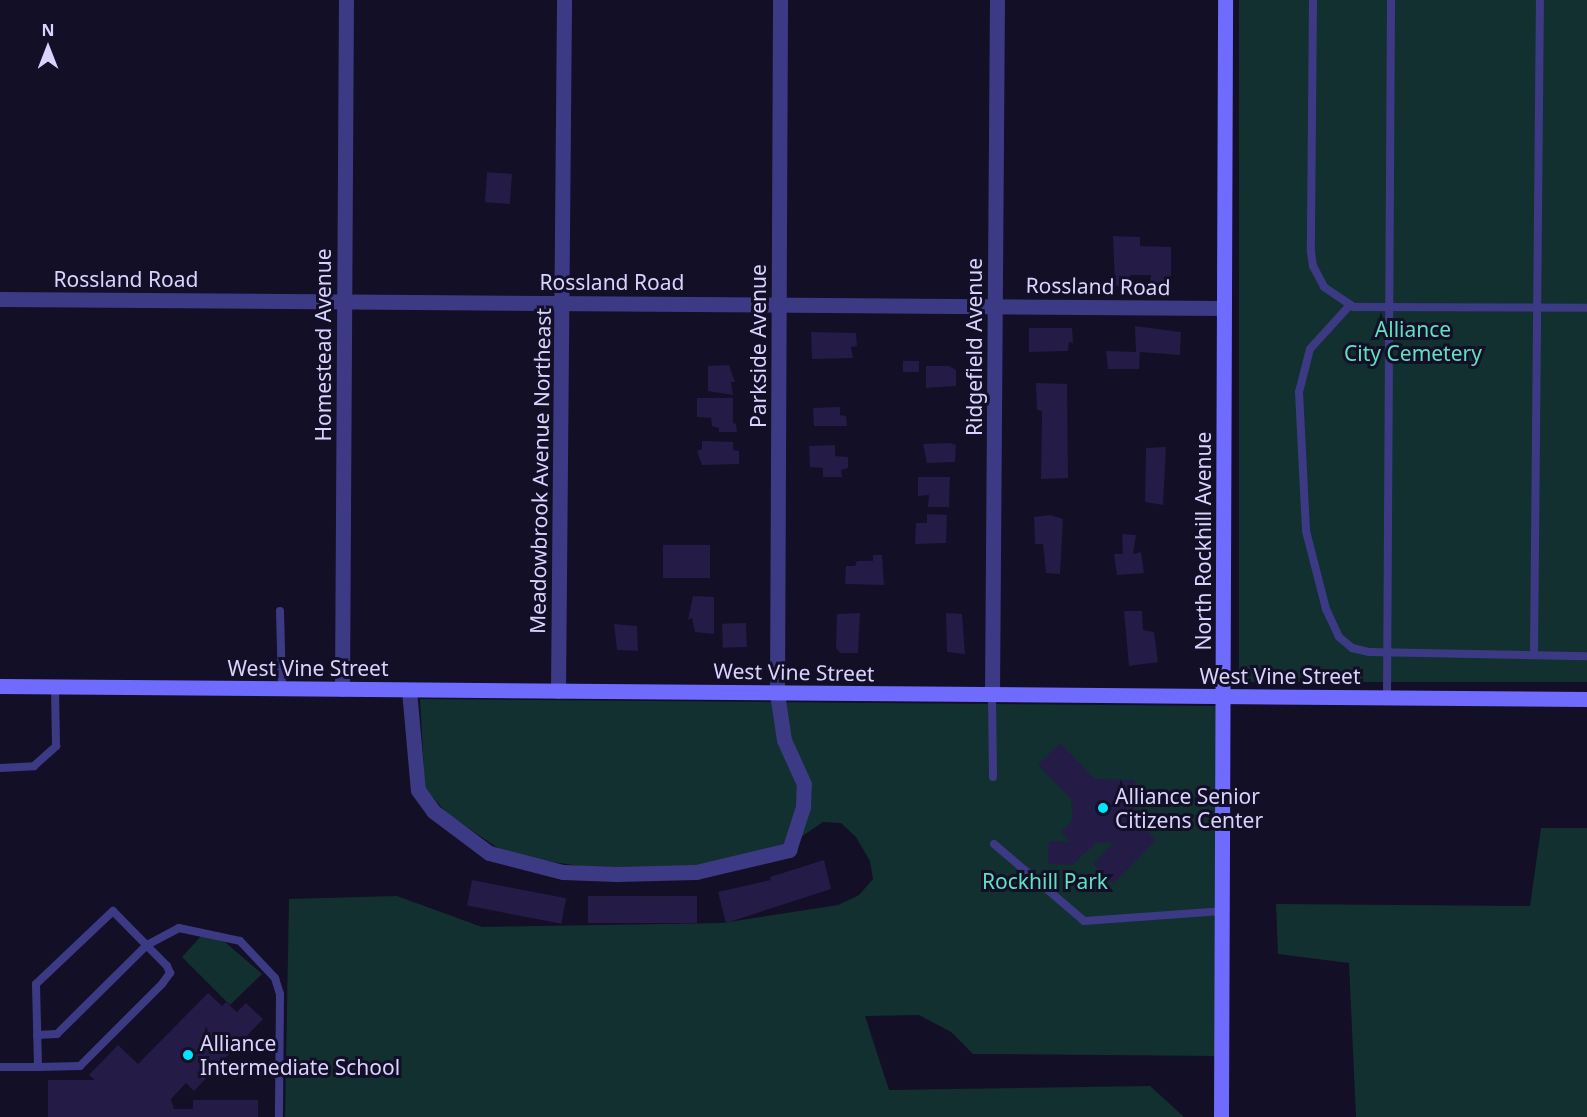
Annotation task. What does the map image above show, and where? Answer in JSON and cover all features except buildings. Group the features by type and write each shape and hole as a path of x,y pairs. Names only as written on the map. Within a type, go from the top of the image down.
{"street":[{"name":"Homestead Avenue","path":"342,689 346,0"},
{"name":"Meadowbrook Avenue Northeast","path":"558,691 564,0"},
{"name":"Parkside Avenue","path":"410,690 415,777 423,800 433,811 489,853 536,866 585,874 696,872 789,850 803,807 804,784 784,740 777,693 780,0"},
{"name":"Ridgefield Avenue","path":"992,695 997,0"},
{"name":"North Rockhill Avenue","path":"1221,1117 1225,0"},
{"name":"Rossland Road","path":"0,299 1224,308"},
{"name":"West Vine Street","path":"0,686 1587,699"}],"lane":[{"path":"1313,0 1312,266 1324,287 1350,305 1390,308 1587,308"},
{"path":"1387,698 1391,0"},
{"path":"1534,655 1540,0"},
{"path":"1350,305 1317,338 1301,377 1304,517 1322,595 1334,629 1352,648 1386,653 1587,656"},
{"path":"280,611 282,689"},
{"path":"0,768 34,766 56,746 55,687"},
{"path":"992,695 993,777"},
{"path":"994,844 1084,921 1222,911"},
{"path":"0,1067 38,1067 80,1066 170,974 167,966 113,911 36,984 38,1067"},
{"path":"37,1035 57,1034 147,945 179,928 240,941 275,978 280,994 279,1117"}],"green space":[{"name":"Alliance City Cemetery","path":"1239,0 1587,0 1587,682 1239,682"},
{"name":"Rockhill Park","path":"420,699 1219,706 1217,1056 973,1054 951,1032 919,1015 865,1016 889,1090 1150,1086 1184,1117 285,1117 289,899 397,896 482,927 722,923 838,905 859,895 873,879 870,861 856,837 841,823 823,822 788,846 708,867 592,868 508,855 448,814 425,789"},
{"path":"1541,828 1587,828 1587,1117 1356,1117 1349,963 1278,954 1276,904 1530,906"},
{"path":"201,936 225,942 262,974 230,1005 182,957"}],"place":[{"name":"Alliance Senior Citizens Center","path":"1103,808"},
{"name":"Alliance Intermediate School","path":"188,1055"}]}
